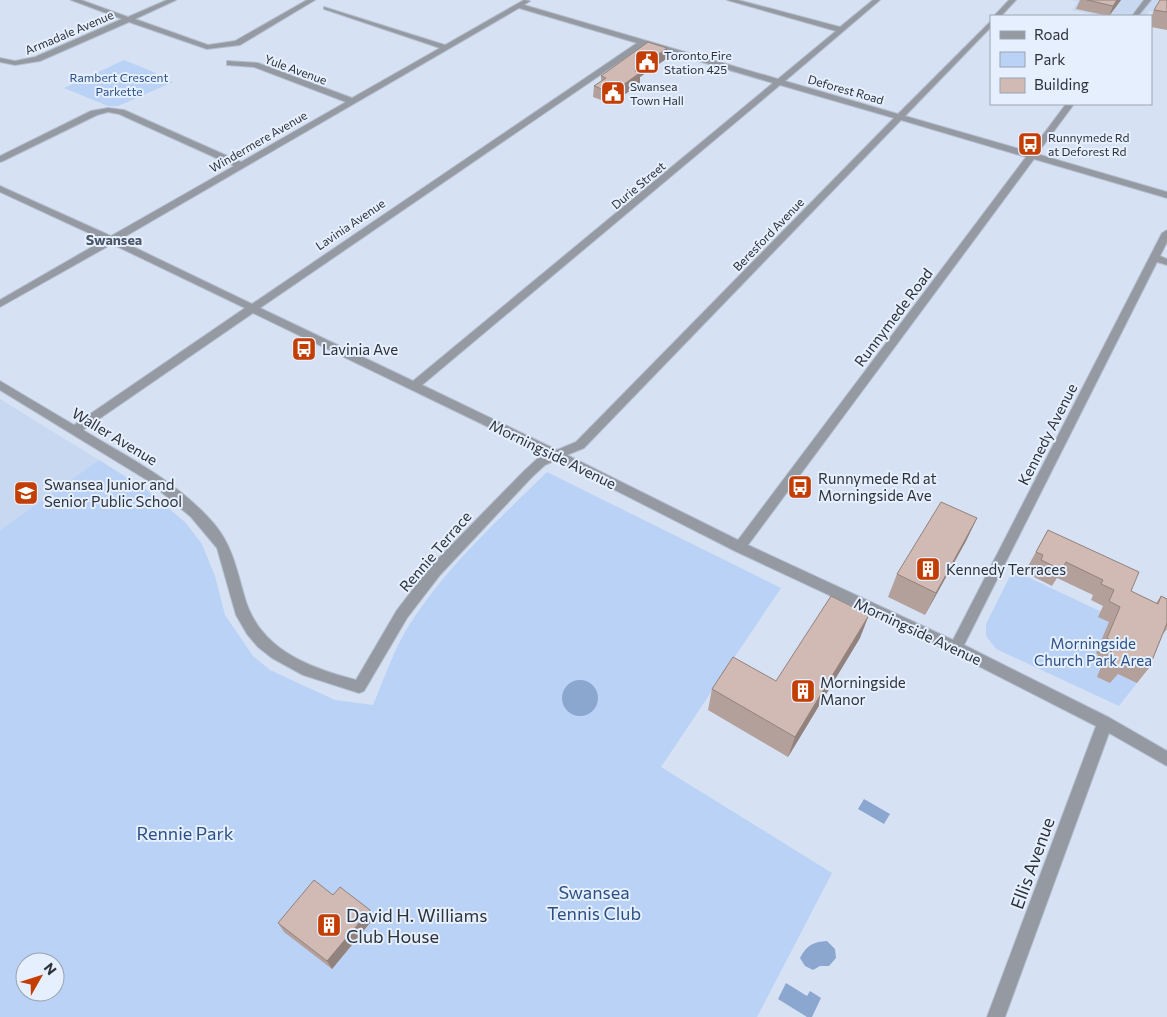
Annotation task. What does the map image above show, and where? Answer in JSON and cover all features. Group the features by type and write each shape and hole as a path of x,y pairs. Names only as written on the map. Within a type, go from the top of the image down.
{"street":[{"path":"74,0 126,20 207,47 222,46 243,40 312,0"},
{"name":"Armadale Avenue","path":"0,60 15,63 34,60 173,0"},
{"path":"730,0 842,30"},
{"name":"Durie Street","path":"414,386 780,83 877,0"},
{"path":"998,15 1013,0"},
{"path":"1136,15 1148,0"},
{"name":"Deforest Road","path":"523,2 643,42 1167,195"},
{"name":"Windermere Avenue","path":"0,304 447,48 523,2"},
{"path":"326,8 447,48"},
{"name":"Beresford Avenue","path":"558,456 580,445 990,24"},
{"name":"Lavinia Avenue","path":"74,430 643,42"},
{"name":"Yule Avenue","path":"230,64 241,62 255,66 352,101"},
{"name":"Runnymede Road","path":"740,547 1069,105"},
{"path":"0,159 94,113 111,110 240,165"},
{"name":"Morningside Avenue","path":"0,189 253,307 740,547 956,648 1105,723 1167,760"},
{"name":"Kennedy Avenue","path":"956,648 1167,233"},
{"path":"1155,258 1167,262"},
{"name":"Waller Avenue","path":"0,385 151,477 175,494 207,524 228,558 244,615 267,646 300,668 329,679 359,687"},
{"name":"Rennie Terrace","path":"359,687 402,614 435,571 528,474 541,462 558,456"},
{"name":"Ellis Avenue","path":"996,1017 1105,723"}],"shaded area":[{"path":"1071,0 1167,0 1167,15 1149,11 1146,15 1097,15 1072,10 1078,2"},
{"name":"Swansea Junior and Senior Public School","path":"0,399 99,460 0,530"},
{"path":"580,680 593,685 598,698 593,711 580,716 567,711 562,698 567,685"},
{"path":"864,799 890,814 884,824 858,809"},
{"path":"827,941 835,949 836,958 829,966 820,966 813,970 805,966 800,958 805,950 814,943"},
{"path":"786,983 807,996 810,991 821,998 812,1017 807,1017 778,999"}],"green space":[{"name":"Rambert Crescent Parkette","path":"124,60 156,73 153,75 173,82 118,106 108,106 64,88"},
{"name":"Rennie Park","path":"99,460 147,490 185,522 202,544 215,576 225,615 253,656 270,670 335,700 373,705 396,650 419,610 452,568 547,472 781,588 661,767 832,873 757,1017 0,1017 0,530"},
{"name":"Morningside Church Park Area","path":"1013,570 1159,639 1137,683 1119,706 996,649 986,636 986,624"}],"building":[{"path":"1087,0 1117,0 1113,6"},
{"path":"1160,0 1167,0 1167,12 1154,10"},
{"path":"648,42 667,48 635,71 641,72 612,93 594,86 606,78 601,76"},
{"name":"Kennedy Terraces","path":"941,502 977,518 936,593 897,574"},
{"path":"1048,530 1139,572 1131,591 1158,604 1161,596 1167,599 1167,623 1149,668 1127,657 1122,668 1108,662 1112,652 1105,648 1109,639 1107,638 1120,607 1109,601 1114,590 1101,584 1103,580 1066,562 1062,570 1041,560 1043,555 1036,552"},
{"name":"Morningside Manor","path":"831,596 869,615 795,737 712,689 733,657 776,681"},
{"name":"David H. Williams Club House","path":"314,880 333,895 340,887 370,910 327,961 278,923"}],"place":[{"name":"Toronto Fire Station 425","path":"647,62"},
{"name":"Swansea Town Hall","path":"613,93"},
{"name":"Runnymede Rd at Deforest Rd","path":"1030,144"},
{"name":"Lavinia Ave","path":"304,349"},
{"name":"Runnymede Rd at Morningside Ave","path":"800,487"},
{"name":"Swansea Junior and Senior Public School","path":"26,493"},
{"name":"Kennedy Terraces","path":"928,569"},
{"name":"Morningside Manor","path":"803,691"},
{"name":"David H. Williams Club House","path":"329,925"}],"district":[{"name":"Swansea","path":"114,239"}],"park label":[{"name":"Swansea Tennis Club","path":"594,902"}]}
